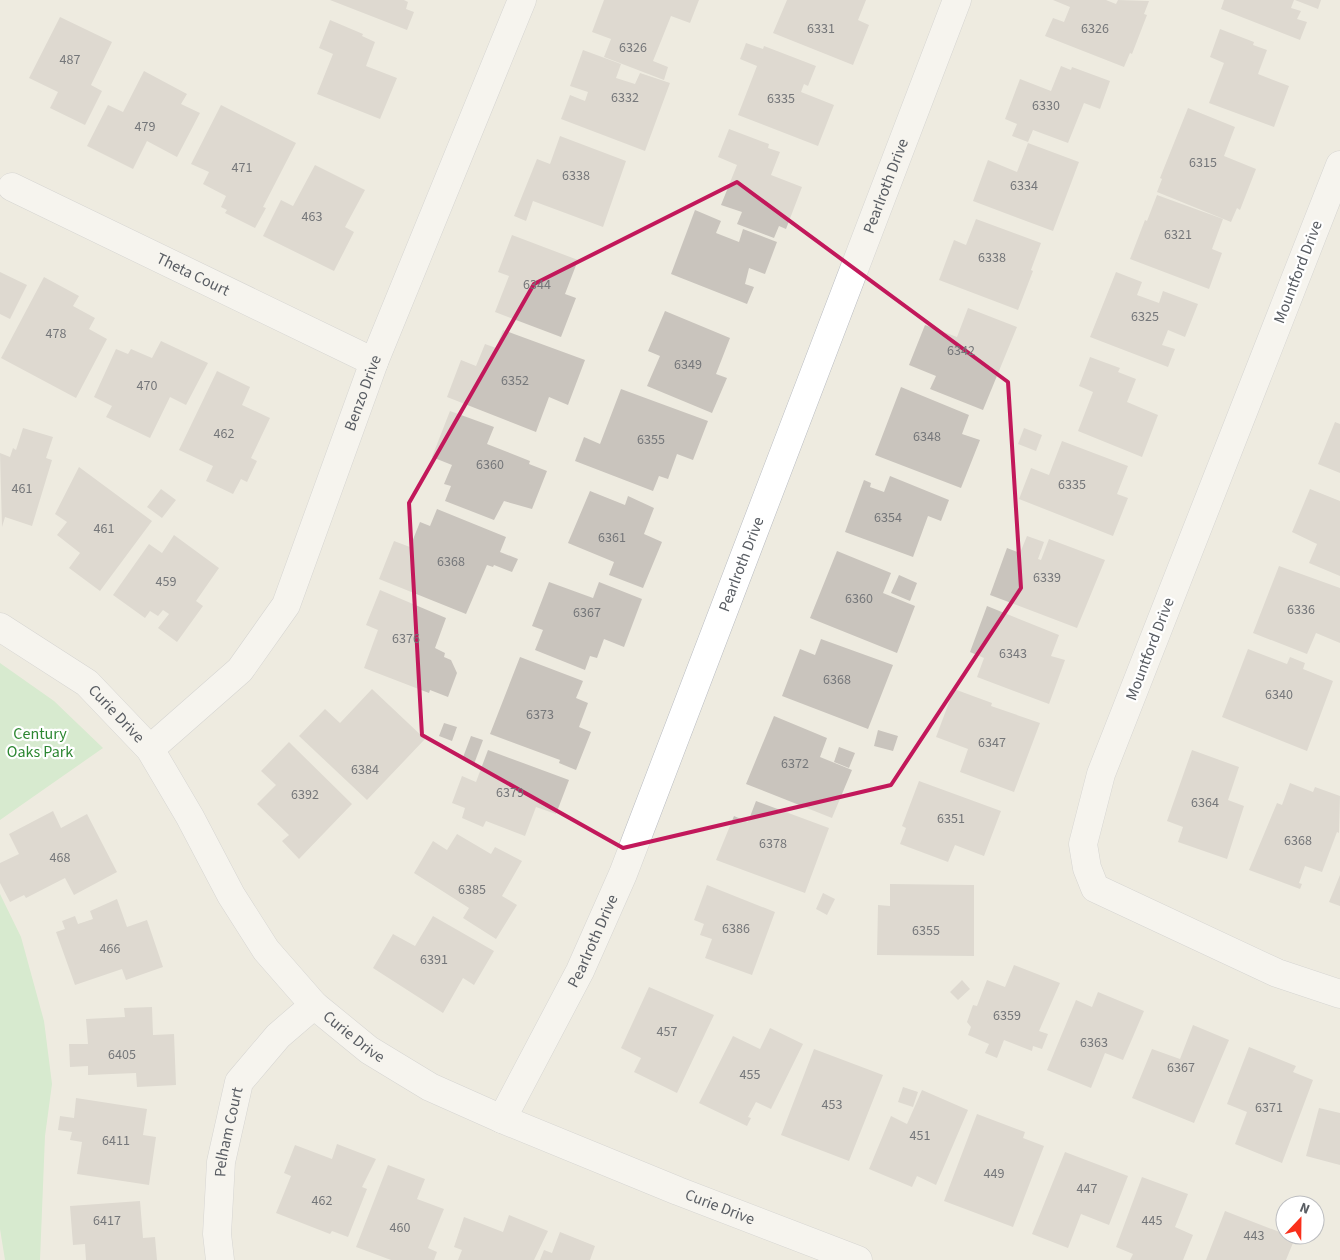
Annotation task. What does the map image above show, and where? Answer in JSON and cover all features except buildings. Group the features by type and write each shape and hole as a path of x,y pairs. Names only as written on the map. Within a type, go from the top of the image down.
{"street":[{"name":"Benzo Drive","path":"150,749 240,670 286,605 374,362 522,0"},
{"name":"Pearlroth Drive","path":"502,1118 580,971 623,874 957,0"},
{"name":"Mountford Drive","path":"1340,165 1100,774 1083,844 1087,868 1095,888 1277,973 1340,994"},
{"name":"Theta Court","path":"12,187 374,362"},
{"name":"Curie Drive","path":"0,627 87,683 150,749 190,817 231,895 266,950 314,1005 369,1050 430,1087 502,1118 678,1191 858,1260"},
{"name":"Pelham Court","path":"220,1260 217,1234 221,1162 239,1082 278,1036 314,1005"}],"highlighted area":[{"path":"737,182 1008,382 1021,588 891,785 623,848 422,735 409,503 534,284"}],"green space":[{"name":"Century Oaks Park","path":"0,663 54,701 103,748 0,820"},
{"path":"0,894 21,937 44,1021 52,1084 45,1136 40,1260 5,1260 0,1229"}]}
